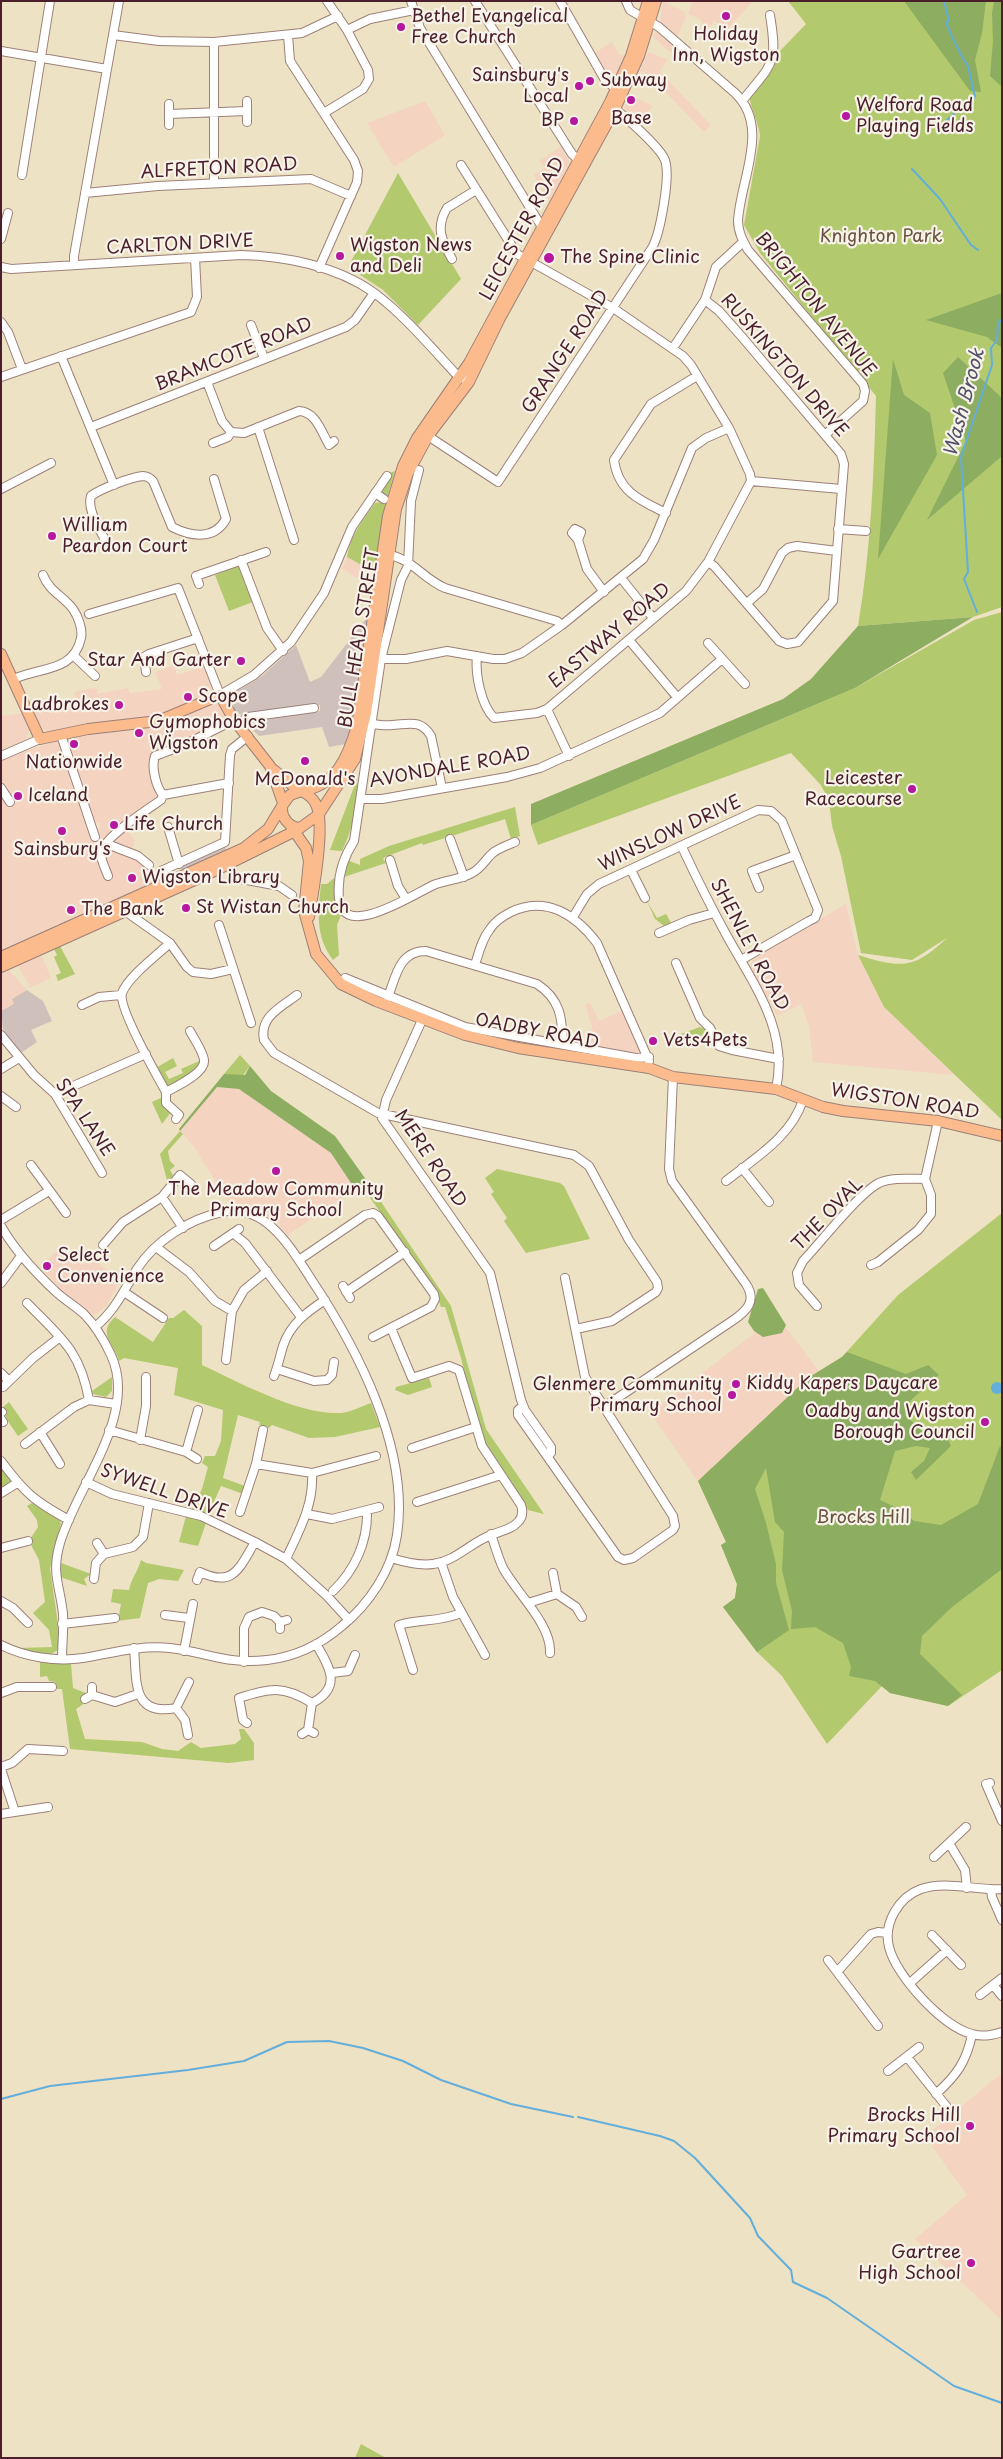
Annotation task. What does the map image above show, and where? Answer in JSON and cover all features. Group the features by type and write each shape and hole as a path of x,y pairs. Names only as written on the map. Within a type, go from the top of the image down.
{"main road":[{"name":"LEICESTER ROAD","path":"409,461 428,436 465,379 639,56 647,19 648,1"},
{"name":"LEICESTER ROAD","path":"647,19 656,1"},
{"name":"LEICESTER ROAD","path":"582,163 615,110 620,91"},
{"name":"LEICESTER ROAD","path":"409,461 418,438 465,379"},
{"name":"BULL HEAD STREET","path":"318,814 354,759 360,743 366,713 391,500 409,461"},
{"name":"BULL HEAD STREET","path":"300,791 318,788 331,778 347,756 351,745 357,726 386,554"},
{"path":"1,654 40,739 158,720 220,695 236,722 270,766 289,785 309,796 316,803 318,814 280,837 228,864 1,968"},
{"path":"270,766 282,804 282,814 294,829"},
{"path":"1,957 244,848 268,829 282,804 290,795 300,791"},
{"name":"OADBY ROAD","path":"308,923 318,844 318,814"},
{"name":"OADBY ROAD","path":"294,829 306,848 309,869 304,911 311,941 316,954 341,984 351,990 422,1020 465,1035 518,1048 649,1068 673,1077 776,1089 803,1100"},
{"path":"280,837 295,843 301,850 309,869"},
{"name":"WIGSTON ROAD","path":"803,1100 843,1111 938,1121 1002,1136"}],"street":[{"path":"22,175 50,1"},
{"path":"74,265 119,1"},
{"path":"324,113 363,89 369,79 368,70 347,30 327,1"},
{"path":"474,1 582,163"},
{"path":"560,1 605,80 620,91"},
{"name":"BRIGHTON AVENUE","path":"626,1 630,10 647,19 671,37 743,100 752,126 752,145 738,221 743,242 863,384 866,391 863,400 825,435"},
{"path":"347,30 370,19 414,4 420,28 546,228"},
{"path":"743,100 773,60 775,45 770,15"},
{"path":"113,35 159,41 214,42 302,33 338,16"},
{"path":"288,35 290,62 357,166 357,182 319,268"},
{"path":"214,42 214,183"},
{"path":"1,51 107,69"},
{"path":"247,101 247,122"},
{"path":"168,104 169,125"},
{"name":"GRANGE ROAD","path":"428,436 498,482 658,238 667,172 665,158 615,110"},
{"path":"169,114 247,111"},
{"path":"461,165 516,254 613,308 673,348 691,365 729,428 750,474 751,481 841,489"},
{"name":"ALFRETON ROAD","path":"85,193 214,183 311,179 351,196"},
{"path":"452,259 440,239 439,230 444,213 447,208 476,190"},
{"path":"1,240 8,213"},
{"path":"673,348 705,300 716,267 743,242"},
{"name":"CARLTON DRIVE","path":"1,267 11,269 262,256 319,268 348,278 374,293 465,379"},
{"path":"1,376 191,312 197,297 195,258"},
{"name":"BRAMCOTE ROAD","path":"91,427 346,327 355,320 374,293"},
{"name":"RUSKINGTON DRIVE","path":"705,300 724,317 825,435 841,454 844,464 833,602 798,642 787,644 779,642 747,603 714,566 708,562"},
{"path":"1,322 8,332 22,369"},
{"path":"251,325 264,358"},
{"path":"61,356 114,485"},
{"path":"666,513 630,493 615,468 614,460 651,404 698,376"},
{"path":"207,382 222,421 231,432 244,433 299,411 305,411 314,419 329,444"},
{"path":"258,427 294,540"},
{"path":"381,659 406,660 447,651 505,659 522,653 562,625 642,559 654,540 692,448 706,438 729,428"},
{"path":"213,443 228,437 231,432"},
{"path":"1,489 51,463"},
{"path":"419,470 411,501 408,531 409,562 401,580 381,659 354,840 341,865 338,899 346,913 356,917 392,908 437,884 464,877 474,872 495,852 515,842"},
{"path":"104,538 89,502 96,492 142,476 148,477 153,481 172,527 196,536 218,529 226,519 214,479"},
{"path":"89,614 178,588 220,695 254,675 283,650 324,593 347,536 388,476"},
{"name":"EASTWAY ROAD","path":"476,656 483,700 487,711 494,718 537,713 547,709 686,591 708,562 751,481"},
{"path":"375,493 384,499"},
{"path":"838,529 866,531"},
{"path":"578,540 588,569 604,592"},
{"path":"747,603 763,589 782,553 788,548 797,546 837,551"},
{"path":"198,584 196,576 266,552"},
{"path":"386,554 409,562 436,584 445,588 557,621 562,625"},
{"path":"241,560 267,628 283,650"},
{"path":"14,679 29,673 63,665 74,656 82,634 73,610 47,585 43,575"},
{"path":"620,578 653,618"},
{"path":"146,672 144,657 198,638"},
{"path":"628,640 677,697"},
{"path":"708,643 744,684"},
{"path":"74,656 95,676"},
{"name":"AVONDALE ROAD","path":"361,799 382,799 540,768 660,713 722,659"},
{"path":"164,795 158,786 153,762 155,756 248,717 314,708"},
{"path":"547,709 568,756"},
{"path":"372,724 390,726 414,723 427,729 431,736 442,788"},
{"path":"61,735 96,827 95,837"},
{"path":"161,871 225,842 232,749 248,736"},
{"path":"1,756 40,739"},
{"path":"108,876 104,852 107,844 128,823 161,800 164,795 229,783"},
{"path":"1,788 10,802"},
{"name":"WINSLOW DRIVE","path":"573,917 586,894 599,884 758,810 771,811 782,821 816,904 817,914 809,921 741,960"},
{"path":"168,826 178,864"},
{"path":"450,839 464,877"},
{"path":"354,840 363,844"},
{"path":"107,844 138,856 148,865"},
{"name":"SHENLEY ROAD","path":"682,846 714,913 766,1004 776,1031 779,1059 776,1089"},
{"path":"759,888 752,871 796,855"},
{"path":"390,860 398,886 406,899"},
{"path":"228,864 236,878 279,886 292,895"},
{"path":"631,870 645,898"},
{"path":"474,965 490,928 502,917 520,908 539,904 573,917 585,927 597,943 649,1057 649,1068"},
{"path":"125,911 170,943 187,967 194,972 211,974 233,969"},
{"path":"659,933 689,920 714,913"},
{"path":"219,925 251,1023"},
{"path":"170,943 128,983 122,995 125,1010 166,1092 166,1102 179,1115 176,1119"},
{"path":"388,997 402,961 409,954 417,951 426,951 537,984 548,991 560,1011 562,1044"},
{"path":"676,963 683,970 700,1018 710,1028 719,1046 779,1059"},
{"name":"OADBY ROAD","path":"344,978 465,1027 636,1058 649,1057"},
{"path":"82,1006 99,997 122,995"},
{"name":"MERE ROAD","path":"297,995 265,1022 263,1035 266,1046 274,1053 382,1114 386,1125 490,1273 514,1377 523,1406 552,1447 551,1453 547,1456 618,1557 624,1560 634,1558 673,1530 675,1526 673,1516 604,1407"},
{"path":"248,1014 257,1011"},
{"path":"422,1020 386,1100 382,1114 580,1157 593,1171 629,1240 657,1282 658,1288 656,1292 612,1321 576,1329"},
{"path":"166,1092 188,1080 203,1066 204,1060 193,1033"},
{"name":"SPA LANE","path":"1,1035 19,1058 54,1094 102,1173"},
{"path":"54,1094 146,1054"},
{"path":"1,1069 19,1058"},
{"path":"565,1278 585,1377 604,1407 744,1313 750,1303 750,1291 746,1284 672,1181 669,1169 673,1077"},
{"path":"1,1096 16,1107"},
{"path":"726,1181 786,1132 795,1120 803,1100"},
{"path":"871,1265 878,1262 918,1230 931,1214 931,1195 925,1179 938,1121"},
{"path":"31,1165 66,1213"},
{"path":"742,1168 769,1202"},
{"path":"103,1245 130,1216 162,1197 178,1173 191,1184"},
{"name":"THE OVAL","path":"817,1306 799,1285 796,1273 803,1261 866,1193 880,1183 891,1180 925,1179"},
{"path":"1,1220 49,1191"},
{"path":"162,1197 183,1228"},
{"path":"1,1646 27,1654 62,1659 82,1658 134,1648 170,1648 244,1662 282,1658 316,1644 349,1620 368,1601 391,1558 397,1536 399,1504 391,1451 381,1416 352,1345 299,1260 282,1236 271,1226 255,1216 241,1211 223,1212 183,1228 156,1247 139,1267 111,1313 95,1327"},
{"path":"299,1260 365,1215 373,1214 378,1216 434,1294 435,1299 431,1307 373,1337"},
{"path":"1,1226 21,1256 55,1291 84,1314 95,1327 115,1366 118,1382 116,1404 109,1430 60,1542 55,1569 62,1624 62,1659"},
{"path":"214,1246 236,1232 267,1270 301,1317"},
{"path":"156,1247 189,1272 215,1301 232,1311"},
{"path":"346,1292 405,1252"},
{"path":"1,1283 21,1256"},
{"path":"226,1360 232,1311 244,1290 267,1270"},
{"path":"124,1292 163,1318"},
{"path":"325,1300 301,1317 284,1344 276,1372 314,1381 333,1381 334,1362"},
{"path":"26,1315 30,1306 60,1337 76,1357 83,1371 89,1400"},
{"path":"391,1328 412,1378 449,1366 456,1367 462,1373 482,1446 521,1505 523,1512 520,1521 513,1527 491,1534 452,1558 441,1562 418,1564 391,1558"},
{"path":"1,1374 6,1384 33,1358 60,1337"},
{"path":"140,1440 146,1406 146,1377"},
{"path":"25,1444 30,1434 40,1432 74,1407 89,1400 116,1404"},
{"path":"186,1452 198,1410"},
{"path":"412,1448 476,1427"},
{"path":"109,1430 186,1452 197,1459"},
{"path":"240,1515 256,1464 263,1430"},
{"path":"40,1432 60,1464"},
{"path":"256,1464 312,1473 376,1456"},
{"path":"1,1461 17,1483 35,1501 69,1520"},
{"path":"286,1559 307,1514 313,1485 312,1473"},
{"path":"418,1502 501,1475"},
{"name":"SYWELL DRIVE","path":"86,1482 112,1494 201,1516 255,1542 286,1559 327,1596 349,1620"},
{"path":"1,1493 17,1483"},
{"path":"93,1582 96,1563 104,1554 133,1547 143,1537 149,1503"},
{"path":"307,1514 332,1519 379,1507"},
{"path":"332,1591 345,1579 358,1556 367,1525 367,1511"},
{"path":"491,1534 504,1569 528,1603 547,1637 550,1653"},
{"path":"1,1548 28,1541"},
{"path":"197,1573 217,1579 230,1577 236,1573 255,1542"},
{"path":"97,1543 104,1554"},
{"path":"441,1562 447,1584 461,1612 476,1635 485,1655"},
{"path":"553,1573 557,1594 571,1603 582,1618"},
{"path":"528,1603 557,1594"},
{"path":"1,1601 27,1618"},
{"path":"184,1651 193,1604"},
{"path":"104,1610 104,1620"},
{"path":"244,1662 244,1628 249,1617 262,1612 274,1616 282,1623"},
{"path":"413,1670 398,1621 440,1620 461,1612"},
{"path":"165,1615 189,1618"},
{"path":"62,1624 114,1618"},
{"path":"308,1732 312,1703 329,1689 332,1673 316,1644"},
{"path":"134,1648 138,1694 141,1700 154,1708 162,1710 176,1708"},
{"path":"332,1673 350,1674 356,1655"},
{"path":"1,1693 17,1687 48,1688 43,1679"},
{"path":"176,1708 189,1682"},
{"path":"177,1687 185,1691"},
{"path":"243,1723 238,1693 272,1688 282,1689 292,1691 312,1703"},
{"path":"90,1694 109,1705 138,1694"},
{"path":"176,1708 185,1720 189,1737"},
{"path":"15,1812 1,1768 12,1763 28,1749 58,1753"},
{"path":"986,1784 1002,1821"},
{"path":"1,1814 42,1805"},
{"path":"934,1857 966,1827"},
{"path":"949,1843 965,1870 967,1888"},
{"path":"1002,1889 940,1886 922,1889 903,1900 893,1914 888,1933 889,1949 893,1959 930,2006 956,2027 972,2034 992,2035 1002,2032"},
{"path":"991,1889 992,1897 1002,1920"},
{"path":"837,1972 871,1934 878,1932 888,1933"},
{"path":"932,1935 961,1965"},
{"path":"910,1982 947,1950"},
{"path":"828,1960 878,2026"},
{"path":"980,1995 1002,1978"},
{"path":"993,1985 1002,1996"},
{"path":"936,2094 954,2077 968,2054 972,2034"},
{"path":"888,2071 920,2047"},
{"path":"907,2057 947,2108"}],"shaded area":[{"path":"663,1 685,12 684,15 686,17 677,37 660,22"},
{"path":"693,1 753,1 726,31 715,21 707,29 700,19 688,14"},
{"path":"657,30 677,47 671,53 652,36"},
{"path":"612,42 619,54 624,56 616,76 608,79 593,54"},
{"path":"648,52 667,59 660,72 711,125 704,132 649,75 640,71"},
{"path":"630,95 653,106 637,123 624,108"},
{"path":"425,101 445,135 394,167 367,123"},
{"path":"562,146 570,164 549,201 534,175 545,168 540,160"},
{"path":"347,557 374,572 372,587 342,569"},
{"path":"368,616 362,681 350,739 346,744 329,747 322,727 259,736 251,728 254,720 320,711 320,705 241,715 235,711 232,701 234,693 262,676 296,645 310,682 321,677"},
{"path":"174,665 177,675 205,666 212,685 209,694 154,716 82,725 50,733 40,727 35,712 76,704 74,692 93,688 97,689 97,694 128,688 130,693 162,689 155,672"},
{"path":"215,703 223,707 227,720 182,743 157,751 158,799 103,845 97,838 96,830 101,827 100,823 94,823 67,738"},
{"path":"24,713 30,728 26,739 1,750 1,716"},
{"path":"58,740 102,862 107,847 145,863 156,879 154,883 1,951 1,760"},
{"path":"127,829 135,841 131,851 112,843"},
{"path":"226,846 225,851 183,870 181,866"},
{"path":"846,904 858,955 884,1007 954,1075 813,1062 809,1026 801,1004 777,1016 751,968 751,964 755,958 766,951"},
{"path":"41,955 51,978 30,988 18,966"},
{"path":"9,970 27,990 12,999 15,1004 1,1011 1,974"},
{"path":"27,990 43,1001 52,1021 31,1030 37,1042 21,1053 3,1029 1,1011 14,1004 12,999"},
{"path":"590,1003 599,1021 624,1010 642,1051 641,1053 638,1055 589,1045 592,1027 585,1004"},
{"name":"The Meadow Community Primary School","path":"217,1087 239,1089 331,1153 355,1189 288,1235 277,1222 261,1212 241,1205 230,1205 194,1147 180,1131"},
{"path":"61,1247 82,1265 90,1256 120,1281 106,1306 97,1314 92,1315 64,1293 40,1267"},
{"name":"Glenmere Community Primary School","path":"777,1316 819,1371 808,1378 698,1481 650,1413"},
{"path":"1002,2073 1002,2320 915,2239 967,2195 925,2136"}],"green space":[{"name":"Knighton Park","path":"788,1 1002,1 1002,607 973,617 858,626 869,540 876,396 760,253 744,225 760,136 750,97 774,67 779,52 806,24"},
{"path":"904,1 986,1 982,33 975,60 981,92 970,91"},
{"path":"994,1 1002,1 1002,87 990,76"},
{"path":"398,173 461,279 418,325 383,290 348,267"},
{"path":"1002,293 1002,348 987,337 926,320"},
{"path":"958,357 1002,398 1002,456 927,520 966,441 943,373"},
{"path":"893,359 904,395 930,413 937,455 878,559"},
{"path":"395,471 387,498 382,492 387,474"},
{"path":"387,499 374,572 347,557 354,535 366,516 375,503 384,502"},
{"path":"239,566 253,602 229,611 215,575"},
{"name":"Leicester Racecourse","path":"1002,612 1002,1120 884,1007 858,955 896,964 906,963 925,956 947,938 912,960 861,953 841,856 832,826 829,800 820,784 791,753 538,845 531,825 855,688 974,620"},
{"path":"973,617 855,688 531,825 531,804 783,699 811,679 858,626"},
{"path":"357,779 356,807 346,842 342,851 330,850"},
{"path":"515,807 520,836 511,839 505,819 423,845 422,843 385,857 383,859 386,863 344,877 347,860 360,865 360,859 389,846"},
{"path":"334,878 336,880 335,901 341,915 337,925 339,955 333,960 323,942 319,924 319,904 321,884 327,884"},
{"path":"647,901 657,918 666,914 671,923 664,926 655,919"},
{"path":"60,946 75,974 58,981 56,975 61,973 54,957 57,955 54,949"},
{"path":"700,1027 705,1029 713,1045 679,1039 678,1035"},
{"path":"240,1055 250,1066 241,1078 224,1074"},
{"path":"173,1058 177,1066 165,1072 169,1079 183,1073 181,1069 204,1059 203,1065 166,1092 154,1069"},
{"path":"250,1066 271,1091 335,1136 367,1181 355,1189 331,1153 239,1089 217,1087 180,1131 179,1129 224,1074 245,1075"},
{"path":"163,1097 164,1105 171,1112 162,1124 152,1102"},
{"path":"180,1131 183,1134 168,1151 170,1161 175,1166 170,1170 173,1175 168,1184 160,1154"},
{"path":"497,1169 560,1183 564,1186 590,1239 526,1253 504,1221 507,1218 491,1194 494,1192 485,1178"},
{"path":"367,1181 451,1306 486,1429 544,1514 528,1510 481,1438 461,1358 445,1307 441,1307 434,1288 361,1185"},
{"name":"Brocks Hill","path":"1002,1213 1002,1670 948,1706 890,1693 882,1686 827,1744 782,1676 757,1652 723,1607 735,1598 737,1584 721,1545 726,1542 698,1481 808,1378 842,1357 898,1295"},
{"path":"763,1288 786,1325 782,1333 763,1337 754,1331 748,1322 758,1289"},
{"path":"184,1310 202,1326 202,1365 252,1389 307,1409 341,1413 371,1403 380,1427 335,1437 309,1438 272,1425 269,1428 259,1425 260,1422 238,1415 223,1478 245,1486 243,1494 221,1486 208,1515 192,1509 202,1489 208,1467 202,1463 205,1456 215,1456 221,1441 223,1410 174,1395 178,1368 124,1358 119,1361 107,1333 107,1328 115,1317 153,1342 169,1318 173,1318"},
{"name":"Brocks Hill","path":"847,1352 906,1374 928,1365 939,1375 911,1400 905,1415 931,1439 948,1427 953,1433 948,1439 951,1446 916,1480 911,1472 924,1461 930,1448 916,1446 895,1451 880,1500 901,1510 914,1521 941,1525 978,1504 1000,1446 1002,1447 1002,1569 952,1607 922,1636 920,1654 962,1695 948,1706 890,1693 875,1681 849,1676 851,1667 843,1643 815,1627 791,1629 792,1611 782,1570 784,1532 775,1522 766,1468 755,1489 776,1564 776,1583 789,1630 757,1652 723,1607 735,1598 737,1584 721,1545 726,1542 698,1481 808,1378"},
{"path":"112,1377 112,1391 106,1397 93,1394 92,1391"},
{"path":"429,1378 432,1387 408,1395 395,1390 396,1387"},
{"path":"9,1402 28,1429 18,1436 7,1420 3,1407"},
{"path":"1,1467 11,1481 1,1490"},
{"path":"32,1503 61,1523 50,1569 58,1624 58,1650 49,1655 19,1648 52,1647 49,1630 33,1613 45,1602 39,1560 29,1541 38,1527 37,1520 27,1506"},
{"path":"186,1516 206,1523 198,1546 179,1542"},
{"path":"141,1560 146,1563 184,1570 178,1581 159,1579 148,1583 140,1618 117,1621 116,1615 119,1615 121,1604 111,1602 113,1589 129,1590"},
{"path":"61,1563 91,1574 84,1579 87,1586 60,1577"},
{"path":"40,1662 71,1664 73,1688 86,1693 82,1696 85,1703 76,1709 85,1739 142,1742 162,1749 178,1751 191,1742 201,1748 235,1744 241,1739 239,1729 244,1729 254,1743 254,1760 229,1763 70,1749 62,1689 57,1689 55,1682 49,1681 47,1676 40,1677"},
{"path":"361,2444 386,2458 355,2458"}],"water":[{"path":"995,1382 999,1382 1003,1388 999,1394 995,1394 991,1390 991,1386"}],"waterway":[{"name":"Wash Brook","path":"944,1 949,21 946,22 968,66 975,97 969,105 961,107 944,123"},
{"name":"Wash Brook","path":"912,169 940,199 971,245 978,250"},
{"name":"Wash Brook","path":"977,612 964,579 968,572 961,457 992,365 991,348 997,340 998,323 1002,319"},
{"path":"1,2099 50,2086 188,2070 244,2061 287,2042 329,2041 363,2048 403,2061 441,2080 511,2104 573,2117"},
{"path":"578,2117 674,2141 695,2158 750,2218 758,2236 791,2270 793,2282 827,2298 954,2386 1002,2403"}],"place":[{"name":"Holiday Inn, Wigston","path":"726,16"},
{"name":"Bethel Evangelical Free Church","path":"401,27"},
{"name":"Subway","path":"590,81"},
{"name":"Sainsbury's Local","path":"579,86"},
{"name":"Base","path":"631,100"},
{"name":"Welford Road Playing Fields","path":"846,116"},
{"name":"BP","path":"574,121"},
{"name":"Wigston News and Deli","path":"340,256"},
{"name":"The Spine Clinic","path":"549,258"},
{"name":"William Peardon Court","path":"52,536"},
{"name":"Star And Garter","path":"241,661"},
{"name":"Scope","path":"188,697"},
{"name":"Ladbrokes","path":"119,705"},
{"name":"Gymophobics Wigston","path":"139,733"},
{"name":"Nationwide","path":"74,744"},
{"name":"McDonald's","path":"305,761"},
{"name":"Leicester Racecourse","path":"912,789"},
{"name":"Iceland","path":"18,796"},
{"name":"Life Church","path":"114,825"},
{"name":"Sainsbury's","path":"62,831"},
{"name":"Wigston Library","path":"132,878"},
{"name":"St Wistan Church","path":"186,908"},
{"name":"The Bank","path":"71,910"},
{"name":"Vets4Pets","path":"653,1041"},
{"name":"The Meadow Community Primary School","path":"276,1171"},
{"name":"Select Convenience","path":"47,1266"},
{"name":"Kiddy Kapers Daycare","path":"736,1384"},
{"name":"Glenmere Community Primary School","path":"732,1395"},
{"name":"Oadby and Wigston Borough Council","path":"985,1422"},
{"name":"Brocks Hill Primary School","path":"970,2126"},
{"name":"Gartree High School","path":"971,2263"}]}
